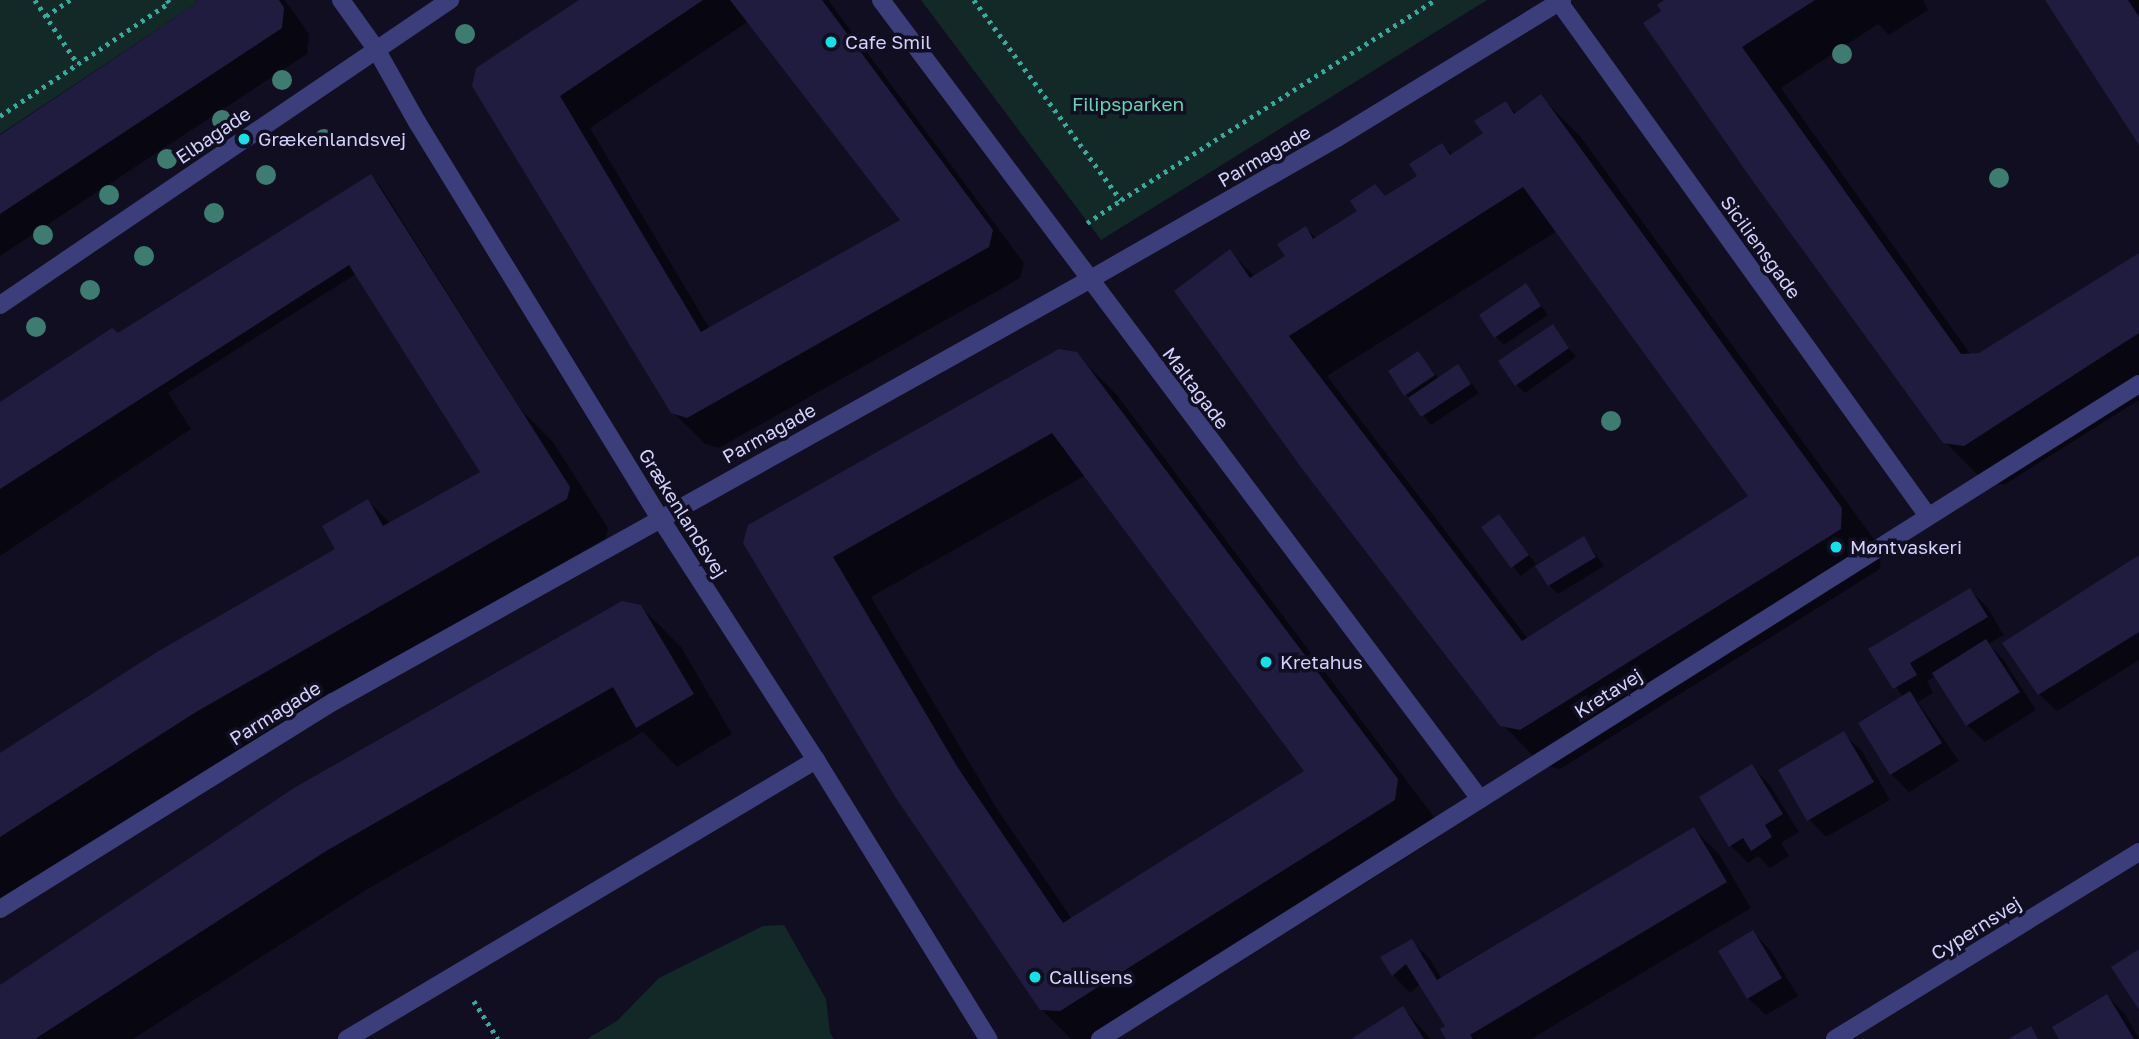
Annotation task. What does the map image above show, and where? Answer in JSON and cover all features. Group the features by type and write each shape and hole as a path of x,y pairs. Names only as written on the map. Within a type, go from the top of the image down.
{"street":[{"name":"Grækenlandsvej","path":"341,0 376,49 417,122 660,518 816,760 988,1039"},
{"name":"Elbagade","path":"0,305 450,0"},
{"name":"Maltagade","path":"881,0 1480,799"},
{"name":"Parmagade","path":"0,909 332,702 1089,280 1337,138 1561,1"},
{"name":"Siciliensgade","path":"1561,1 1928,516"},
{"name":"Kretavej","path":"1100,1039 2139,384"},
{"path":"347,1039 816,760"},
{"name":"Cypernsvej","path":"1835,1039 2139,852"}],"path":[{"path":"35,0 78,64"},
{"path":"46,16 70,0"},
{"path":"0,116 169,3 167,0"},
{"path":"974,0 1121,200"},
{"path":"1061,240 1435,0"},
{"path":"457,974 498,1039"}],"green space":[{"path":"0,0 195,0 197,3 0,134"},
{"name":"Filipsparken","path":"921,0 1487,0 1101,240"},
{"path":"784,925 826,999 830,1033 834,1039 587,1039 617,1021 659,978 763,926"}],"building":[{"path":"195,0 279,0 284,8 282,28 0,214 0,135 197,3"},
{"path":"579,0 703,0 560,96 701,332 900,220 730,0 822,0 993,230 989,247 687,418 671,413 472,86 476,68"},
{"path":"1664,0 1815,0 1742,47 1961,354 1979,353 2139,253 2139,333 1964,446 1943,443 1752,180 1643,23 1661,11 1657,5"},
{"path":"2045,0 2128,0 2139,17 2139,145"},
{"path":"1541,94 1842,508 1841,529 1520,730 1500,726 1303,470 1174,291 1230,249 1250,278 1285,256 1277,244 1306,226 1313,239 1357,211 1350,201 1375,184 1385,196 1417,176 1409,164 1442,143 1450,155 1483,133 1474,121 1506,101 1514,114","holes":["1523,187 1748,496 1522,641 1289,336"]},
{"path":"371,174 570,487 567,499 196,712 0,837 0,753 157,652 335,549 322,526 368,499 383,526 480,472 349,265 0,489 0,402 112,328 118,333"},
{"path":"1526,283 1541,306 1494,338 1479,315"},
{"path":"1553,324 1569,348 1515,386 1498,361"},
{"name":"Kretahus","path":"1059,349 1077,352 1398,779 1395,800 1060,1011 1040,1010 896,798 743,543 748,525","holes":["1052,433 1304,771 1063,923 958,768 833,557"]},
{"path":"1418,351 1435,375 1404,396 1388,371"},
{"path":"1458,364 1471,384 1421,417 1408,398"},
{"path":"1499,514 1529,555 1511,568 1481,527"},
{"path":"1584,536 1596,557 1548,586 1535,566"},
{"path":"2139,555 2139,632 2038,695 2002,643"},
{"path":"1970,588 1988,617 1910,663 1917,675 1893,689 1868,649"},
{"path":"622,601 641,605 694,694 636,728 613,687 326,851 35,1039 0,1039 0,985 294,788"},
{"path":"1986,639 2020,692 1966,726 1932,673"},
{"path":"1910,691 1942,743 1890,775 1858,723"},
{"path":"1844,731 1874,782 1807,821 1778,770"},
{"path":"1752,764 1783,814 1765,825 1772,837 1751,851 1743,838 1729,847 1699,797"},
{"path":"1694,827 1727,882 1470,1035 1473,1039 1446,1039 1440,1029 1445,1026 1406,964 1392,976 1380,957 1412,939 1437,980"},
{"path":"1753,930 1782,978 1747,999 1718,951"},
{"path":"2139,949 2139,1010 2111,967"},
{"path":"2107,994 2134,1039 2059,1039 2052,1027"},
{"path":"1403,1006 1424,1039 1351,1039"},
{"path":"2031,1026 2038,1039 2008,1039"}],"place":[{"name":"Cafe Smil","path":"831,42"},
{"name":"Grækenlandsvej","path":"244,139"},
{"name":"Møntvaskeri","path":"1836,547"},
{"name":"Kretahus","path":"1266,662"},
{"name":"Callisens","path":"1035,977"}]}
